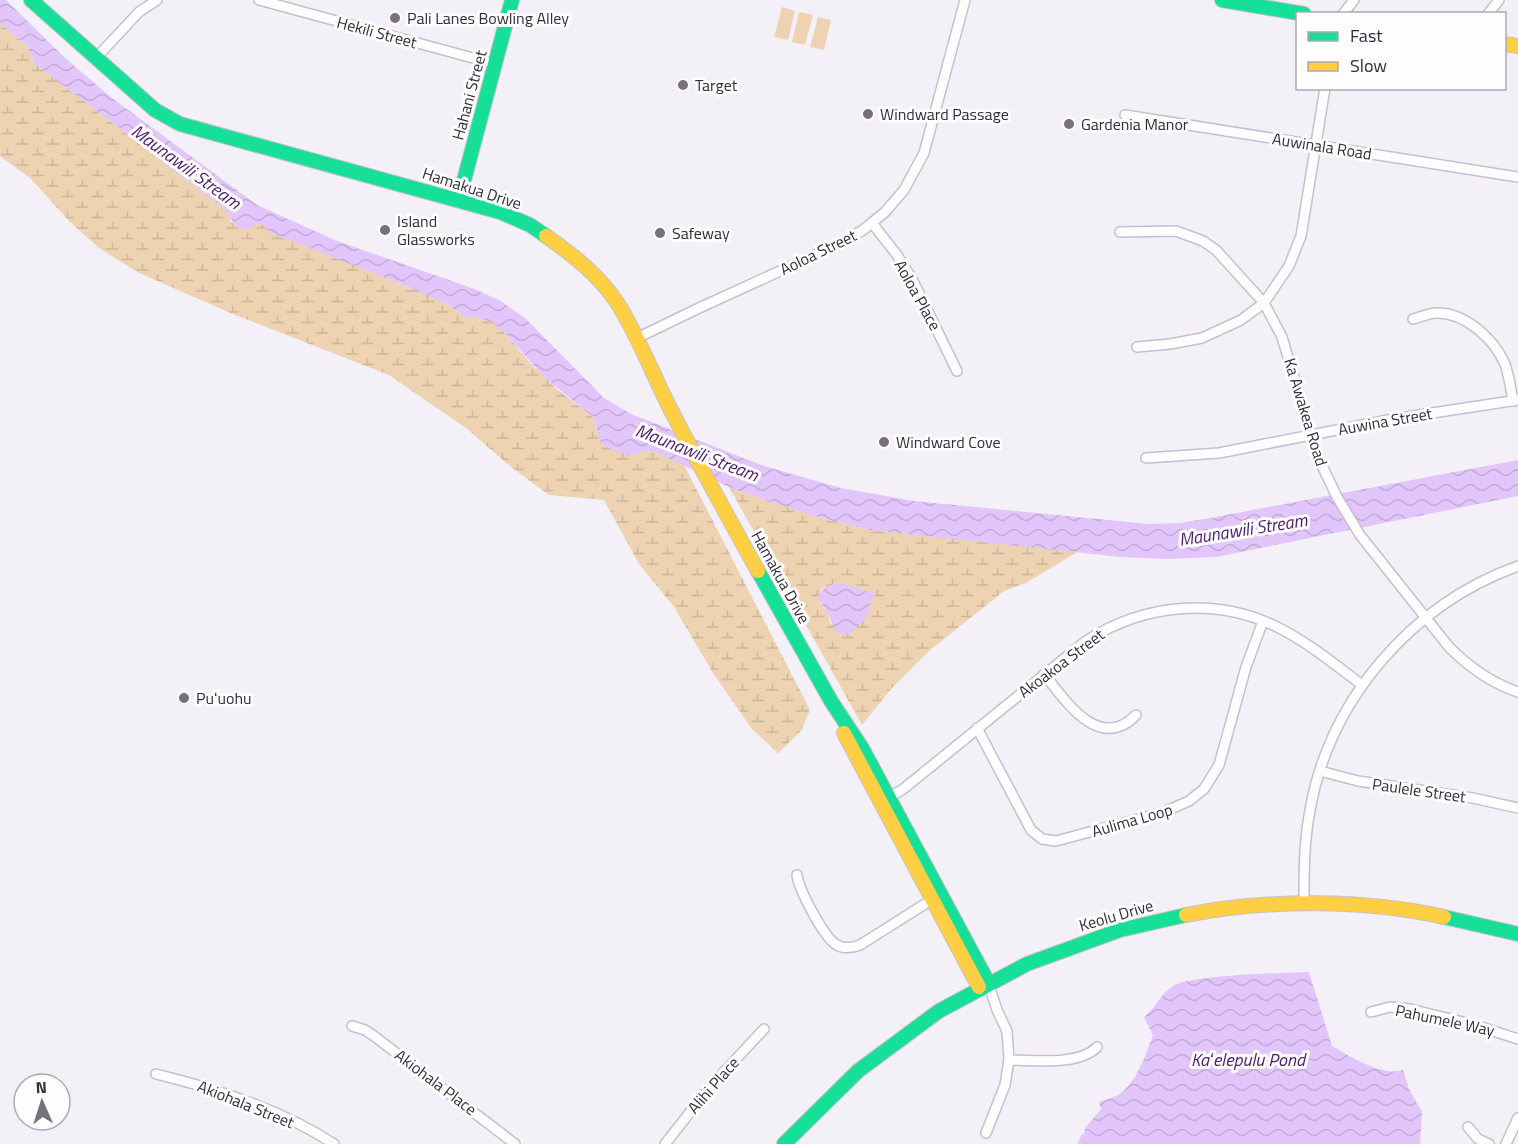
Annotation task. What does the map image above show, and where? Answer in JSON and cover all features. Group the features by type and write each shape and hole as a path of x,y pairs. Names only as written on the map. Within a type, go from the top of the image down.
{"main road":[{"name":"Hamakua Drive","path":"31,0 155,110 180,124 485,206 516,218 559,243 584,265 607,290 637,338 672,412 716,495 831,701 853,753 884,800 983,984"},
{"name":"Hahani Street","path":"459,199 512,0"},
{"path":"1222,0 1296,13"},
{"name":"Keolu Drive","path":"784,1144 841,1085 885,1047 932,1014 983,984 1063,948 1139,924 1220,909 1304,902 1412,909 1465,919 1518,934"}],"street":[{"path":"96,58 139,12 157,0"},
{"name":"Hekili Street","path":"259,0 495,64"},
{"name":"Aoloa Street","path":"637,338 839,244 885,212 903,190 924,153 965,0"},
{"path":"1345,12 1354,0"},
{"path":"1490,12 1499,0"},
{"path":"1137,346 1170,344 1202,338 1241,320 1264,303 1289,266 1299,246 1305,223 1325,90"},
{"name":"Auwinala Road","path":"1125,115 1518,177"},
{"name":"Aoloa Place","path":"872,223 912,279 957,370"},
{"name":"Ka Awakea Road","path":"1120,232 1176,231 1203,241 1216,250 1264,303 1282,337 1311,435 1329,482 1357,531 1426,618 1463,660 1488,678 1518,692"},
{"path":"1413,319 1434,313 1444,313 1477,328 1500,355 1516,401"},
{"name":"Auwina Street","path":"1146,458 1220,453 1393,419 1516,401"},
{"path":"1304,902 1306,834 1313,794 1342,718 1362,685 1389,651 1426,618 1469,588 1518,566"},
{"name":"Akoakoa Street","path":"884,800 902,789 1098,633 1125,620 1154,612 1184,608 1213,609 1263,621 1295,637 1362,685"},
{"name":"Aulima Loop","path":"977,728 1031,830 1042,839 1060,840 1173,809 1197,795 1210,781 1219,765 1246,667 1263,621"},
{"path":"1044,674 1074,712 1087,722 1101,727 1115,728 1126,724 1136,715"},
{"name":"Paulele Street","path":"1320,771 1358,781 1454,795 1518,808"},
{"path":"797,875 801,892 829,939 846,948 860,945 937,897"},
{"name":"Hamakua Drive","path":"983,984 1007,1031 1010,1060 1005,1085 986,1132"},
{"name":"Pahumele Way","path":"1371,1012 1390,1007 1410,1009 1475,1025 1518,1039"},
{"name":"Akiohala Place","path":"352,1026 370,1033 515,1144"},
{"name":"Alihi Place","path":"665,1144 710,1087 764,1029"},
{"path":"1010,1060 1076,1058 1087,1055 1097,1047"},
{"name":"Akiohala Street","path":"156,1074 200,1085 241,1099 318,1134 333,1144"},
{"path":"1506,1144 1518,1118"},
{"path":"1468,1127 1478,1139 1489,1144"}],"green space":[{"path":"782,7 795,11 788,40 774,37"},
{"path":"799,12 813,15 805,45 792,42"},
{"path":"818,17 831,20 824,50 810,47"},
{"path":"0,23 28,47 34,63 222,207 228,212 231,222 245,229 262,224 315,249 437,299 466,317 477,317 492,322 558,390 593,417 597,431 607,447 628,455 646,451 655,452 684,465 810,710 801,731 778,753 752,729 713,673 674,607 639,564 604,500 549,495 511,467 466,428 389,375 233,314 139,273 99,248 69,221 31,179 0,156"},
{"path":"729,487 814,516 870,530 1079,551 1026,583 1004,591 929,651 891,689 862,725","holes":["841,583 870,592 871,599 862,621 848,635 830,623 828,613 820,603 821,589"]}],"water":[{"name":"Maunawili Stream","path":"0,0 6,0 64,57 112,98 257,205 337,241 472,288 499,300 525,318 604,398 631,414 764,466 841,488 914,501 1149,524 1180,523 1210,518 1518,460 1518,496 1216,557 1165,559 1120,557 870,530 814,516 729,487 655,452 646,451 628,455 612,450 601,443 593,417 544,377 505,333 492,322 477,317 466,317 444,303 411,288 269,232 262,224 256,224 249,229 237,228 222,207 34,63 28,47 0,23"},
{"path":"838,583 874,592 875,595 871,600 867,617 848,635 836,632 818,594 827,586"},
{"name":"Kaʻelepulu Pond","path":"1309,972 1332,1046 1376,1068 1386,1071 1403,1070 1409,1089 1422,1112 1420,1144 1077,1144 1086,1127 1101,1109 1099,1102 1121,1093 1132,1082 1153,1035 1144,1017 1173,986 1183,982 1217,977"}],"traffic: fast":[{"path":"31,0 155,110 180,124 500,212 530,225 546,236"},
{"path":"459,199 512,0"},
{"path":"1222,0 1296,13"},
{"path":"758,571 831,701 862,748 988,982"},
{"path":"784,1144 858,1071 939,1011 1027,964 1120,930 1186,915"},
{"path":"1444,917 1518,934"}],"traffic: slow":[{"path":"1506,44 1518,46"},
{"path":"546,236 585,267 603,284 618,304 683,434 758,571"},
{"path":"844,733 979,987"},
{"path":"1186,915 1249,906 1315,903 1382,907 1444,917"}],"place":[{"name":"Pali Lanes Bowling Alley","path":"395,18"},
{"name":"Target","path":"683,85"},
{"name":"Windward Passage","path":"868,114"},
{"name":"Gardenia Manor","path":"1069,124"},
{"name":"Island Glassworks","path":"385,230"},
{"name":"Safeway","path":"660,233"},
{"name":"Windward Cove","path":"884,442"},
{"name":"Puʻuohu","path":"184,698"}]}
